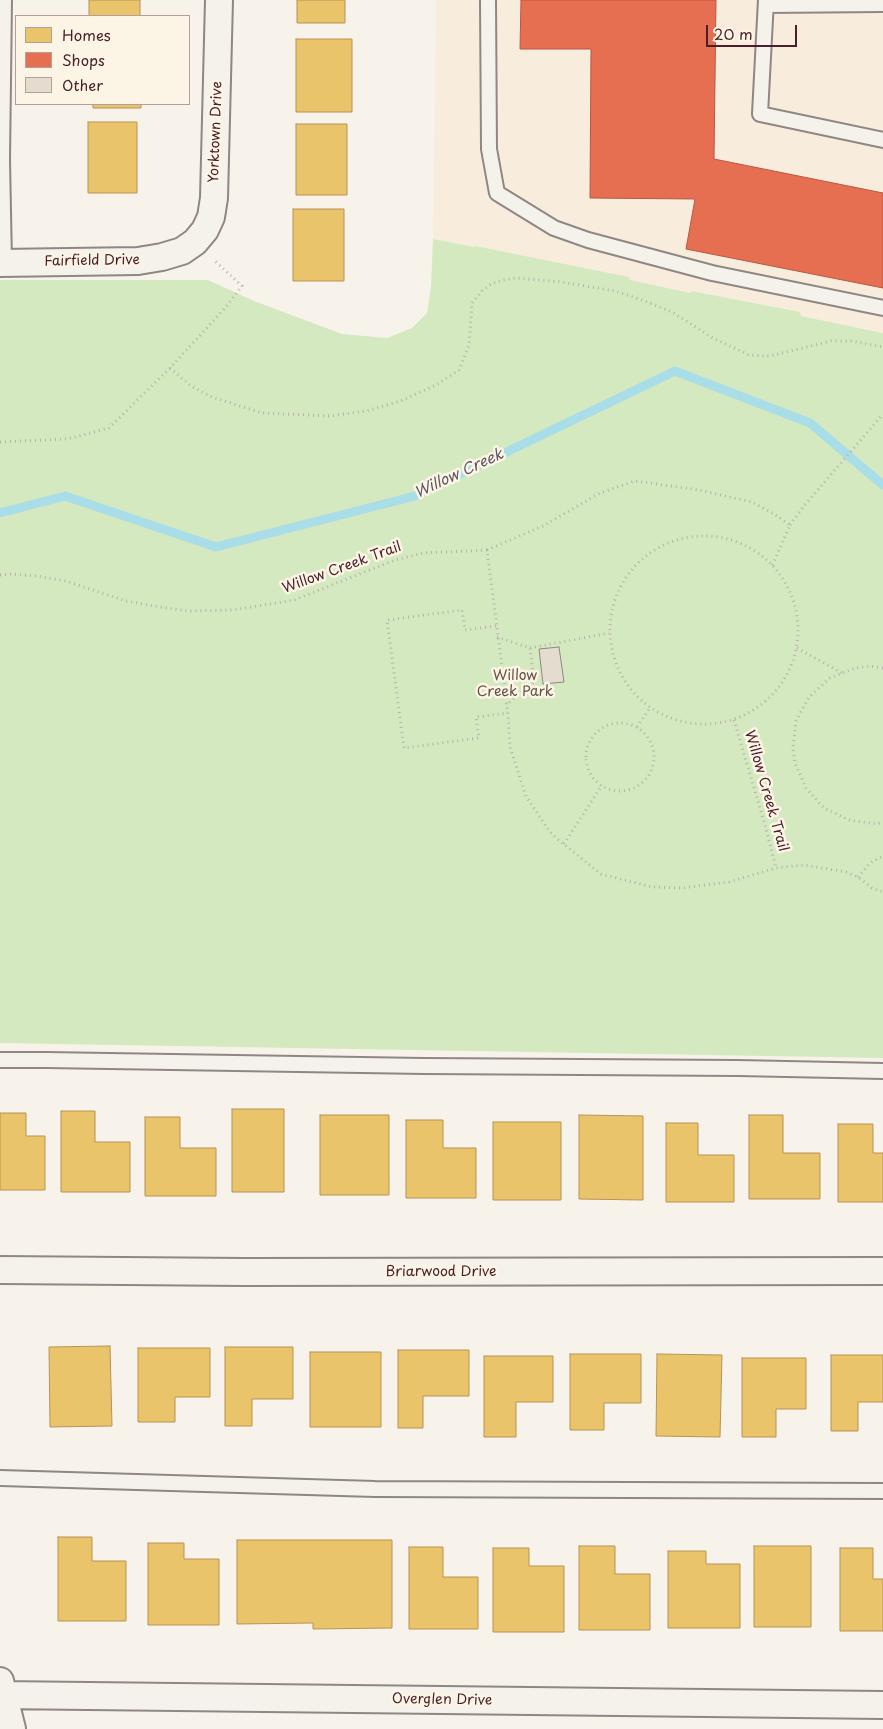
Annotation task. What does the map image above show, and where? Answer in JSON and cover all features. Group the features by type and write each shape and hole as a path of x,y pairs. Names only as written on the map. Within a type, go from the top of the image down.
{"street":[{"name":"Yorktown Drive","path":"189,247 205,230 211,217 214,198 219,0"},
{"name":"Fairfield Drive","path":"2,263 138,261 162,257 189,247"},
{"name":"Briarwood Drive","path":"0,1270 245,1272 883,1271"},
{"name":"Overglen Drive","path":"1,1690 883,1705"},
{"path":"1,1690 12,1729"}],"lane":[{"path":"2,263 4,0"},
{"path":"488,0 489,149 497,193 554,228 588,240 712,273 883,308"},
{"path":"883,4 766,2 760,114 883,140"},
{"path":"0,1060 883,1071"},
{"path":"0,1478 374,1489 883,1491"}],"path":[{"path":"0,442 67,439 109,428 170,368 226,307 242,286 189,247"},
{"path":"170,368 191,386 212,397 262,412 330,416 366,411 401,401 436,385 459,370 469,346 472,303 491,284 516,278 562,282 615,292 638,299 672,312 713,338 749,355 770,356 831,341 851,341 883,347"},
{"path":"772,566 790,525 883,414"},
{"name":"Willow Creek Trail","path":"0,575 36,576 66,582 126,601 160,607 187,611 233,610 294,600 395,560 423,553 487,550 543,526 600,493 634,481 699,490 752,502 790,525"},
{"name":"Willow Creek Trail","path":"692,536 714,536 732,540 753,550 765,558 772,566 785,580 798,615 797,648 790,669 779,687 764,704 734,720 704,725 676,721 650,708 629,689 613,660 609,634 611,608 618,588 624,578 644,557 666,544 692,536"},
{"name":"Willow Creek Trail","path":"487,550 508,713 510,747 526,796 547,828 564,844 600,874 652,887 682,888 729,882 776,868 804,866 846,872 858,876 872,888 883,892"},
{"path":"496,626 465,630 462,610 387,620 404,748 480,738 476,717 508,713"},
{"path":"497,638 530,648 609,634"},
{"path":"506,705 534,682 530,648"},
{"path":"797,648 842,673"},
{"path":"883,668 870,666 855,668 830,678 809,697 796,721 793,748 795,763 806,788 824,808 849,820 876,824 883,822"},
{"path":"637,727 650,708"},
{"name":"Willow Creek Trail","path":"734,720 776,868"},
{"path":"626,723 637,727 646,735 653,749 654,761 646,779 637,786 626,790 614,790 602,785 593,778 587,767 586,756 590,739 598,730 609,725 626,723"},
{"path":"564,844 602,785"},
{"path":"858,876 870,863 883,856"}],"shaded area":[{"path":"436,0 883,0 883,333 433,239"}],"green space":[{"name":"Willow Creek Park","path":"433,239 629,277 630,280 691,293 691,291 800,312 801,316 883,333 883,1058 0,1043 0,280 208,280 254,301 342,334 387,338 412,328 427,313 431,287"}],"building: Homes":[{"path":"89,0 140,0 140,15 89,15"},
{"path":"297,0 345,0 345,23 297,23"},
{"path":"296,39 352,39 352,112 296,112"},
{"path":"93,105 141,105 141,108 93,108"},
{"path":"88,122 137,122 137,193 88,193"},
{"path":"296,124 347,124 347,195 296,195"},
{"path":"293,209 344,209 344,281 293,281"},
{"path":"232,1109 284,1109 284,1192 232,1192"},
{"path":"61,1111 95,1111 95,1142 130,1142 130,1192 61,1192"},
{"path":"0,1113 26,1113 26,1136 45,1136 45,1190 0,1190"},
{"path":"320,1115 389,1115 389,1195 320,1195"},
{"path":"579,1115 643,1116 643,1200 579,1199"},
{"path":"749,1115 783,1115 783,1153 820,1153 820,1199 749,1199"},
{"path":"145,1117 180,1117 180,1148 216,1148 216,1196 145,1196"},
{"path":"406,1120 443,1120 443,1148 476,1148 476,1198 406,1198"},
{"path":"493,1122 561,1122 561,1200 493,1200"},
{"path":"666,1123 698,1123 698,1155 734,1155 734,1202 666,1202"},
{"path":"838,1124 873,1124 873,1153 883,1153 883,1202 838,1202"},
{"path":"110,1346 112,1426 50,1427 49,1347"},
{"path":"225,1347 293,1347 293,1399 252,1399 252,1426 225,1426"},
{"path":"138,1348 210,1348 210,1397 175,1397 175,1422 138,1422"},
{"path":"398,1350 469,1350 469,1396 423,1396 423,1428 398,1428"},
{"path":"310,1352 381,1352 381,1427 310,1427"},
{"path":"570,1354 641,1354 641,1403 604,1403 604,1430 570,1430"},
{"path":"657,1354 722,1355 720,1437 656,1436"},
{"path":"831,1355 883,1355 883,1402 858,1402 858,1431 831,1431"},
{"path":"484,1356 553,1356 553,1402 516,1402 516,1437 484,1437"},
{"path":"742,1358 806,1358 806,1409 776,1409 776,1437 742,1437"},
{"path":"58,1537 92,1537 92,1561 126,1561 126,1621 58,1621"},
{"path":"237,1540 392,1540 392,1628 313,1629 313,1623 237,1624"},
{"path":"148,1543 184,1543 184,1559 219,1559 219,1625 148,1625"},
{"path":"579,1546 615,1546 615,1574 650,1574 650,1630 579,1630"},
{"path":"754,1546 811,1546 811,1627 754,1627"},
{"path":"409,1547 443,1547 443,1577 478,1577 478,1629 409,1629"},
{"path":"493,1548 529,1548 529,1566 564,1566 564,1632 493,1632"},
{"path":"840,1548 873,1548 873,1579 883,1579 883,1631 840,1631"},
{"path":"668,1551 706,1551 706,1564 740,1564 740,1628 668,1628"}],"building: Shops":[{"path":"521,0 716,0 714,159 883,193 883,288 686,249 695,199 590,198 591,49 520,49"}],"building: Other":[{"path":"559,647 564,682 543,684 539,649"}],"waterway":[{"name":"Willow Creek","path":"0,513 65,496 216,547 415,496 675,371 810,423 883,485"}]}
